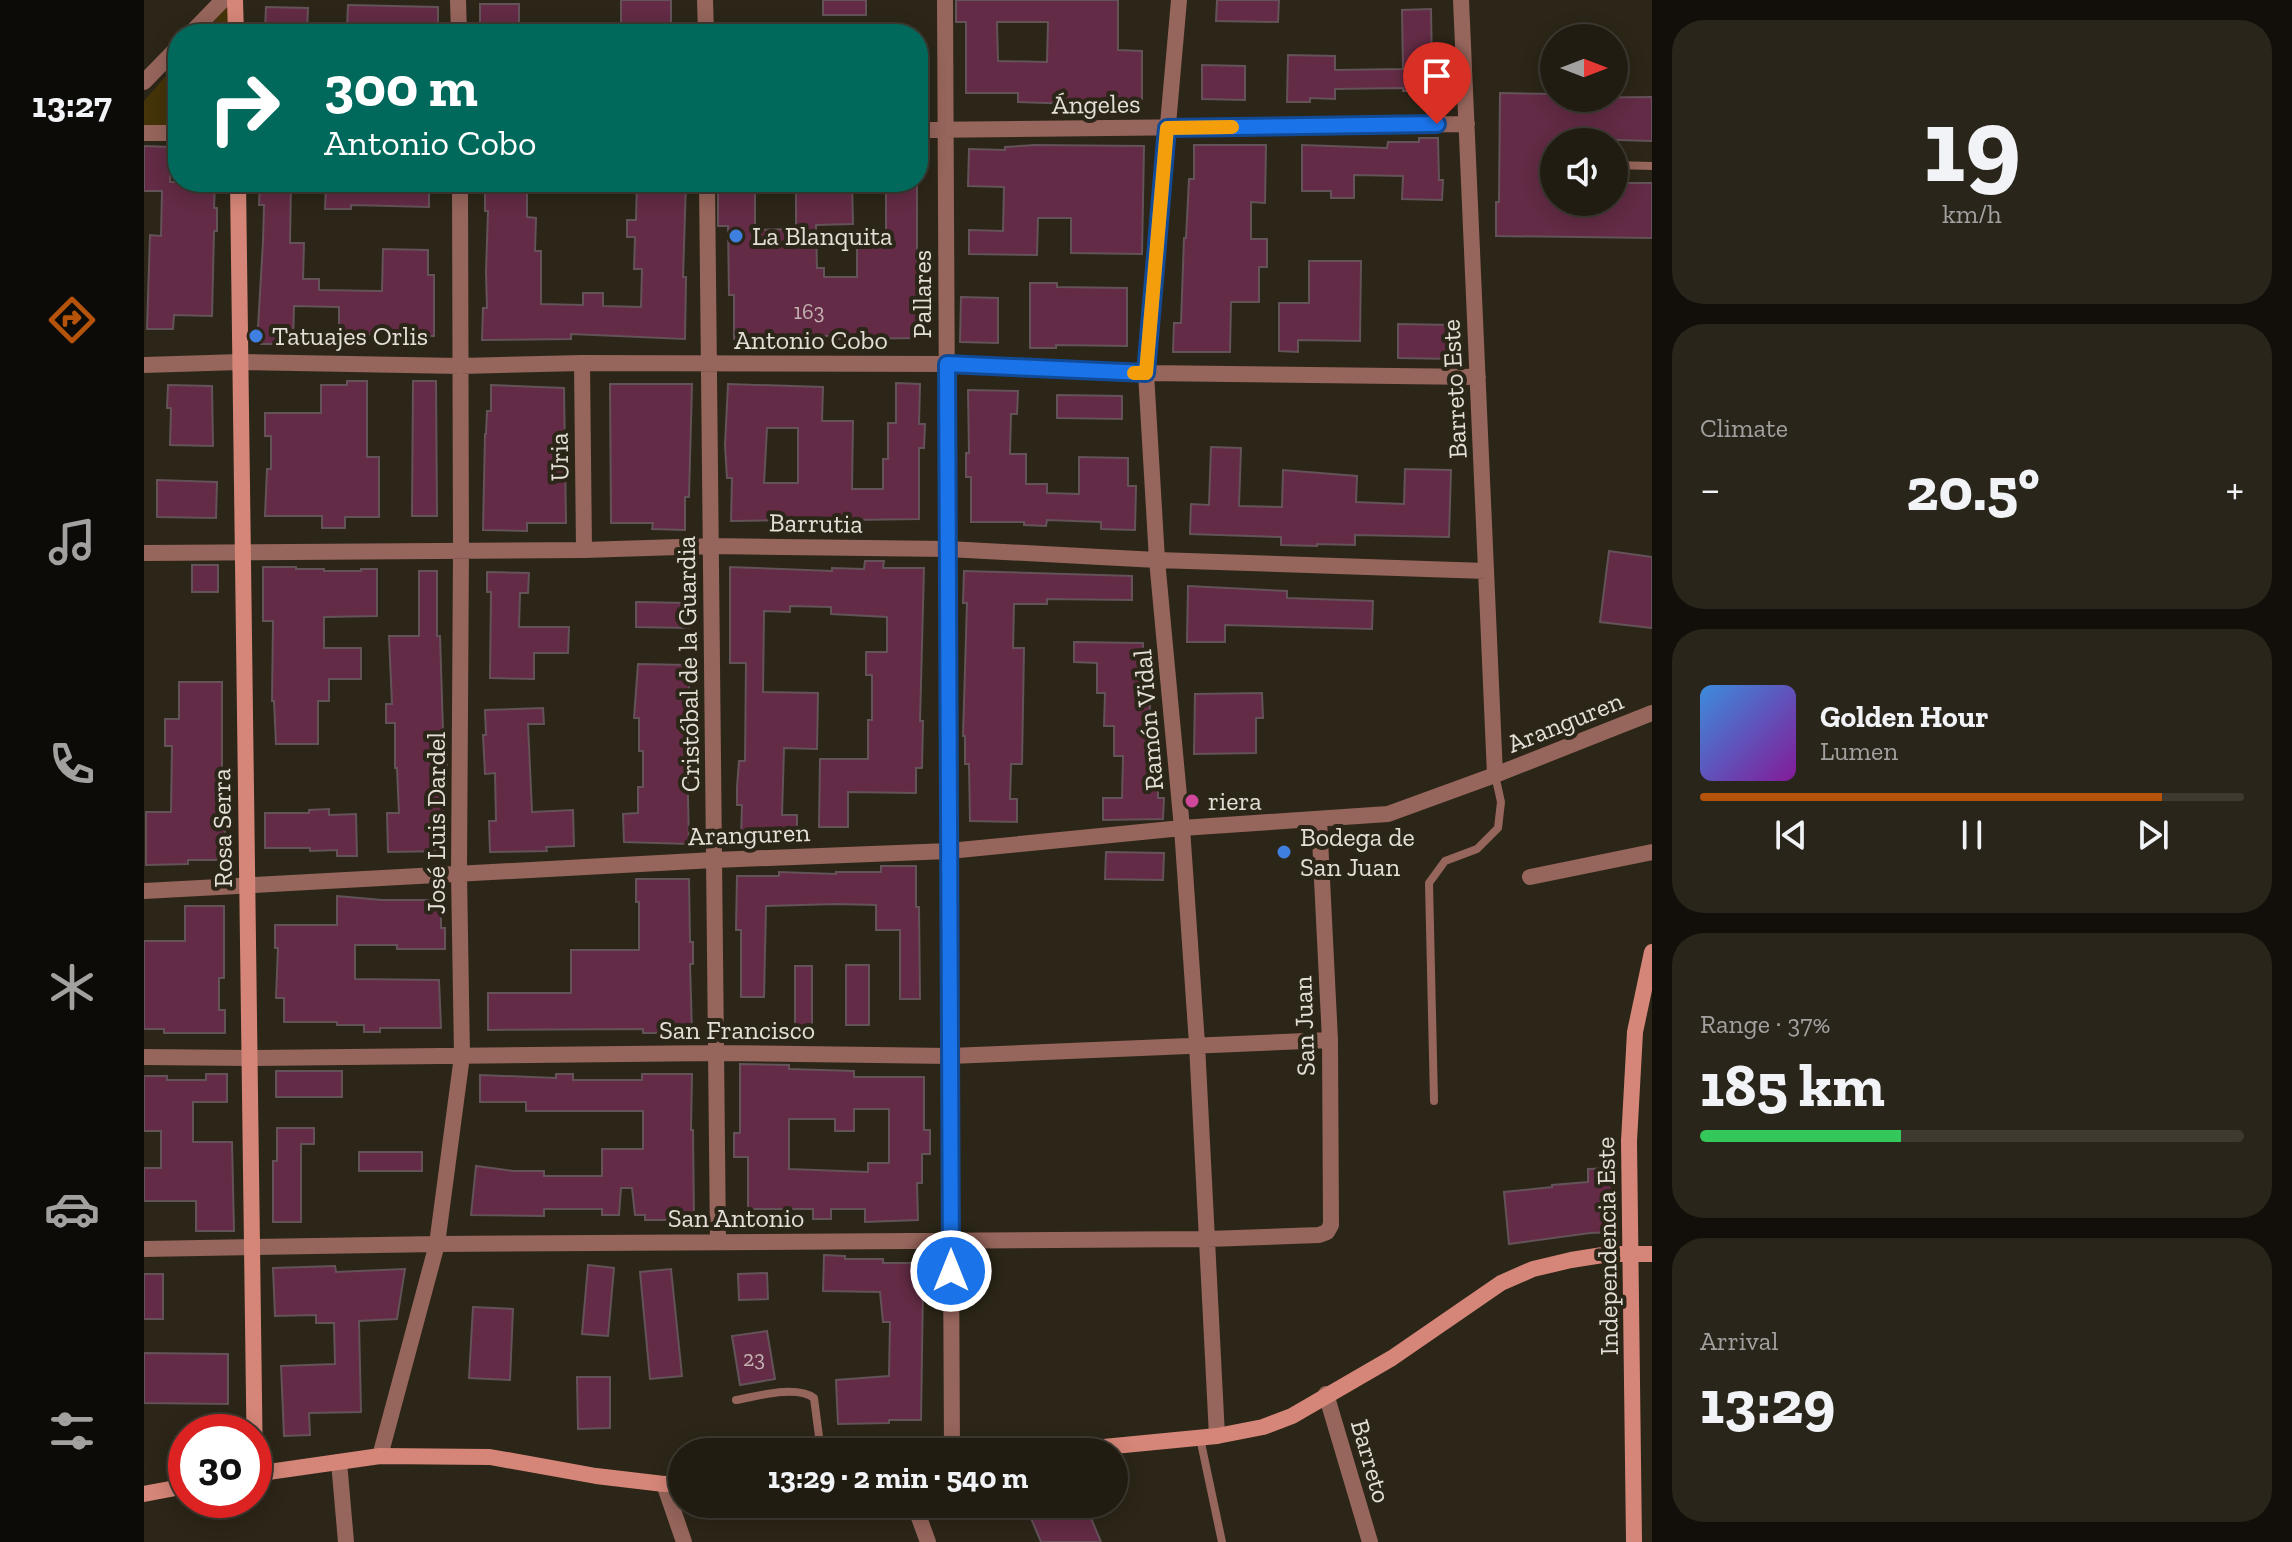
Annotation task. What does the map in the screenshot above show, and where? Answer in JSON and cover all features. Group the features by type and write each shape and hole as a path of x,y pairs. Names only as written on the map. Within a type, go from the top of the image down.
{"main road":[{"path":"235,0 236,24"},
{"name":"Rosa Serra","path":"238,192 253,1414"},
{"name":"Independencia Este","path":"1634,1542 1629,1141 1635,1032 1652,952"},
{"path":"1128,1445 1208,1437 1263,1427 1292,1416 1392,1358 1501,1283 1553,1263 1609,1254 1652,1254"},
{"path":"272,1471 380,1456 490,1457 596,1476 668,1484"},
{"path":"144,1494 168,1489"}],"street":[{"path":"200,24 223,0"},
{"path":"458,0 459,24"},
{"path":"705,0 706,24"},
{"name":"Pallares","path":"945,0 952,1438"},
{"name":"Ramón Vidal","path":"1179,0 1146,373 1157,560 1182,828 1197,1044 1208,1239 1208,1437"},
{"name":"Barreto Este","path":"1461,0 1495,775"},
{"path":"144,82 168,57"},
{"name":"Ángeles","path":"928,130 1467,124"},
{"path":"144,133 168,133"},
{"name":"José Luis Dardel","path":"380,1456 437,1244 462,1056 459,873 460,192"},
{"name":"Cristóbal de la Guardia","path":"707,192 718,1242"},
{"name":"Antonio Cobo","path":"144,365 240,362 460,366 582,363 947,364 1146,373 1478,377"},
{"name":"Uria","path":"582,363 584,550"},
{"name":"Barrutia","path":"144,553 584,550 711,546 948,549 1157,560 1486,571"},
{"name":"Aranguren","path":"144,891 714,860 949,851 1182,828 1388,814 1652,713"},
{"name":"San Juan","path":"1319,819 1330,1040 1331,1225 1327,1232"},
{"path":"1530,877 1652,852"},
{"name":"San Francisco","path":"144,1057 716,1053 950,1056 1330,1040"},
{"name":"San Antonio","path":"144,1249 1208,1239 1319,1235 1327,1232"},
{"name":"Barreto","path":"1326,1394 1370,1542"},
{"path":"339,1462 346,1542"},
{"path":"664,1484 684,1542"},
{"path":"919,1518 928,1542"}],"lane":[{"path":"1628,165 1652,166"},
{"path":"1434,1101 1429,883 1445,861 1477,849 1498,828 1501,802 1495,775"},
{"path":"736,1400 807,1393 814,1398 819,1438"},
{"path":"1208,1437 1222,1542"}],"shaded area":[{"path":"230,3 230,24 212,24"},
{"path":"168,73 168,126 144,126 144,101"}],"building":[{"path":"621,0 671,0 671,24 621,24"},
{"path":"823,0 866,0 866,15 823,15"},
{"path":"956,0 1118,0 1118,50 1142,51 1142,99 1090,101 1090,104 1046,103 1018,102 1018,93 966,93 966,22 956,22","holes":["997,22 1048,22 1047,62 998,61"]},
{"path":"1217,0 1279,0 1278,22 1216,21"},
{"path":"480,4 519,4 519,24 480,24"},
{"path":"348,5 438,7 438,24 347,24"},
{"path":"266,7 308,8 307,24 265,24"},
{"path":"1431,9 1432,69 1439,69 1439,88 1432,88 1432,91 1403,91 1403,88 1335,89 1335,99 1310,98 1310,102 1287,102 1288,55 1335,56 1335,70 1403,69 1402,10"},
{"path":"1202,65 1245,66 1245,100 1202,99"},
{"path":"1500,93 1540,94 1540,112 1628,112 1628,97 1652,97 1652,141 1628,140 1628,128 1540,128 1540,216 1628,216 1628,183 1652,183 1652,238 1496,236 1496,202 1499,202"},
{"path":"1419,138 1438,138 1442,200 1402,199 1403,176 1354,175 1354,198 1331,198 1331,191 1302,191 1302,145 1387,148 1388,142 1419,142"},
{"path":"1194,145 1266,145 1265,203 1251,202 1251,239 1267,239 1267,267 1259,267 1259,302 1231,302 1230,352 1173,352 1174,323 1181,323 1184,238 1189,179 1194,179"},
{"path":"144,146 168,147 168,192 215,192 217,231 214,231 212,316 174,315 173,329 147,329 150,235 161,236 162,191 144,191"},
{"path":"1144,146 1142,254 1071,253 1071,218 1038,218 1037,255 969,254 969,230 1003,231 1004,187 968,186 969,149 1005,150 1005,147"},
{"path":"260,192 291,192 290,243 304,243 303,279 319,279 319,290 382,291 383,249 428,250 428,275 434,275 434,336 339,333 339,307 294,306 293,344 257,344 264,205 259,205"},
{"path":"326,192 429,192 429,207 351,205 351,209 325,209"},
{"path":"485,192 527,192 527,217 536,218 535,251 541,251 541,304 583,305 583,293 603,293 603,306 641,307 642,269 634,269 635,237 627,237 627,220 636,220 637,192 686,192 685,339 571,334 571,339 482,340 483,308 487,308 488,211 485,211"},
{"path":"718,192 755,192 755,230 796,229 796,192 852,192 853,224 816,225 817,268 824,268 824,277 857,277 857,233 886,233 886,192 917,192 917,265 922,265 922,338 787,336 787,342 734,339 734,295 729,295 728,226 718,226"},
{"path":"1309,261 1361,261 1360,341 1298,340 1298,352 1279,351 1279,303 1309,303"},
{"path":"1030,283 1057,283 1057,287 1127,288 1127,346 1056,345 1056,348 1030,348"},
{"path":"961,297 998,298 998,343 960,342"},
{"path":"1398,324 1453,325 1452,359 1398,358"},
{"path":"347,381 367,381 367,457 379,457 379,517 345,517 345,528 322,528 322,516 265,516 267,469 271,469 271,436 265,436 265,413 321,413 321,385 347,385"},
{"path":"413,381 436,381 437,516 412,516"},
{"path":"896,383 920,384 919,424 925,424 924,448 919,448 919,519 852,520 852,528 830,528 830,522 797,520 731,521 732,478 727,478 725,445 728,384 823,387 822,421 853,421 852,489 883,489 883,459 888,459 888,423 896,423","holes":["767,428 798,428 798,483 764,483"]},
{"path":"610,384 692,384 689,497 685,497 685,530 652,529 653,523 611,523"},
{"path":"168,385 212,386 213,446 170,445"},
{"path":"491,385 564,388 566,523 527,523 527,531 483,530 485,434 487,411 491,411"},
{"path":"968,390 1018,391 1017,414 1011,414 1010,454 1026,454 1026,484 1047,484 1047,493 1079,494 1079,457 1128,458 1128,486 1136,486 1135,530 1101,529 1101,522 1047,520 1046,526 1024,525 1024,522 971,522 971,477 966,477 966,453 969,453"},
{"path":"1057,395 1122,396 1122,419 1057,418"},
{"path":"1211,447 1241,448 1239,506 1282,507 1283,470 1357,476 1356,502 1404,504 1405,469 1451,470 1449,537 1355,535 1355,545 1317,546 1281,545 1281,537 1190,534 1191,504 1209,505"},
{"path":"157,480 217,482 216,518 157,517"},
{"path":"1609,551 1652,557 1652,628 1600,622"},
{"path":"865,561 884,561 883,568 924,568 920,721 923,721 922,768 916,768 916,793 848,792 848,827 819,827 820,759 868,759 872,675 866,675 866,652 887,652 887,617 831,614 831,607 790,606 790,612 764,611 763,692 818,693 817,749 784,748 782,815 797,815 797,838 741,837 742,805 737,805 737,787 739,761 745,761 746,663 730,663 730,567 832,571 832,568 864,569"},
{"path":"192,565 218,565 218,592 192,592"},
{"path":"263,567 324,571 377,569 377,616 324,617 324,648 361,648 361,679 329,679 329,701 318,701 318,744 276,744 272,701 273,621 263,621"},
{"path":"419,571 437,571 437,636 440,636 443,731 447,731 447,769 442,769 445,851 388,852 387,813 399,813 395,723 386,723 386,704 392,704 389,636 419,636"},
{"path":"964,571 1132,576 1132,600 1047,599 1047,604 1014,604 1013,648 1024,648 1022,764 1011,764 1010,799 1017,799 1017,822 970,821 969,764 965,764 963,736 967,603 963,603"},
{"path":"487,572 529,573 528,593 520,593 519,627 569,627 568,653 534,653 534,679 490,678 491,592 487,592"},
{"path":"1188,586 1287,591 1287,598 1373,601 1372,629 1225,625 1225,642 1187,642"},
{"path":"636,602 689,603 689,628 636,627"},
{"path":"1074,642 1143,643 1145,703 1150,703 1149,737 1154,737 1158,798 1164,798 1163,819 1103,820 1103,798 1122,798 1123,756 1114,756 1114,726 1104,726 1105,693 1097,693 1097,663 1074,662"},
{"path":"638,664 689,665 692,752 687,752 689,844 624,842 623,814 638,813 638,787 643,787 639,718 634,718"},
{"path":"179,682 222,682 225,860 146,865 146,812 171,812 172,746 165,746 165,719 179,719"},
{"path":"1262,693 1263,718 1256,718 1256,753 1194,754 1195,694"},
{"path":"543,708 544,724 528,724 532,812 573,810 574,846 546,847 547,851 490,852 489,821 496,821 495,773 485,774 485,710"},
{"path":"329,809 329,815 356,814 357,856 337,856 337,850 265,848 265,813 309,813 309,810"},
{"path":"1106,852 1164,853 1163,880 1105,879"},
{"path":"881,866 916,866 920,999 900,999 900,930 876,930 876,905 836,904 766,906 764,997 741,997 741,930 736,930 737,876 779,876 779,872 881,872"},
{"path":"636,879 689,879 690,942 693,942 693,964 690,964 692,1033 643,1033 643,1029 488,1030 488,993 571,993 571,950 639,950"},
{"path":"337,896 441,900 445,949 355,945 355,979 439,980 441,1028 380,1028 380,1032 364,1032 364,1025 284,1022 284,998 276,998 278,948 275,948 275,925 337,925"},
{"path":"185,906 224,906 224,978 219,978 219,1010 225,1010 225,1033 164,1033 164,1029 144,1029 144,941 185,941"},
{"path":"846,965 869,965 869,1025 846,1025"},
{"path":"795,966 812,966 812,1032 795,1032"},
{"path":"740,1064 854,1071 854,1077 924,1077 924,1130 930,1130 930,1154 922,1154 922,1183 917,1183 918,1220 865,1222 865,1209 831,1209 831,1219 813,1219 813,1209 748,1209 748,1157 734,1157 734,1133 740,1133","holes":["854,1109 889,1109 889,1163 868,1163 868,1172 789,1169 789,1119 835,1119 835,1131 854,1131"]},
{"path":"276,1071 342,1071 342,1097 276,1097"},
{"path":"206,1074 227,1074 227,1102 193,1102 193,1142 232,1142 234,1231 196,1231 196,1201 144,1201 144,1168 161,1168 161,1131 144,1131 144,1076 167,1076 167,1080 206,1080"},
{"path":"556,1074 573,1074 573,1080 642,1080 642,1074 692,1074 694,1220 645,1220 645,1215 635,1215 632,1188 621,1188 619,1215 602,1215 602,1209 544,1209 544,1216 471,1215 476,1166 544,1171 544,1176 602,1176 602,1149 643,1149 643,1111 526,1111 526,1102 480,1102 480,1075 556,1078"},
{"path":"277,1128 314,1128 314,1144 301,1144 301,1222 273,1222 273,1161 277,1161"},
{"path":"359,1152 422,1152 422,1171 359,1171"},
{"path":"1613,1168 1616,1232 1509,1244 1504,1192 1588,1182 1588,1169"},
{"path":"824,1255 845,1256 845,1259 883,1259 883,1263 929,1263 929,1285 923,1285 921,1420 838,1424 836,1380 889,1376 890,1322 883,1322 880,1292 823,1291"},
{"path":"588,1265 614,1268 608,1336 582,1334"},
{"path":"335,1266 336,1272 405,1269 397,1319 359,1321 361,1412 309,1413 310,1435 284,1436 281,1366 335,1364 334,1323 316,1323 316,1315 275,1316 273,1268"},
{"path":"671,1269 682,1376 650,1379 640,1272"},
{"path":"767,1273 768,1299 739,1300 738,1274"},
{"path":"144,1274 163,1274 163,1319 144,1319"},
{"path":"473,1307 513,1309 510,1380 469,1378"},
{"path":"767,1331 775,1379 740,1385 732,1336"},
{"path":"144,1353 228,1354 228,1404 144,1403"},
{"path":"577,1377 610,1377 610,1428 578,1429"},
{"path":"1031,1518 1091,1518 1101,1542 1041,1542"}],"slow traffic":[{"path":"1134,373 1146,373 1167,128 1232,127"}],"place":[{"name":"La Blanquita","path":"736,236"},
{"name":"Tatuajes Orlis","path":"256,336"},
{"name":"riera","path":"1192,801"},
{"name":"Bodega de San Juan","path":"1284,852"}],"route":[{"path":"951,1271 947,364 1146,373 1167,128 1437,124"}]}
